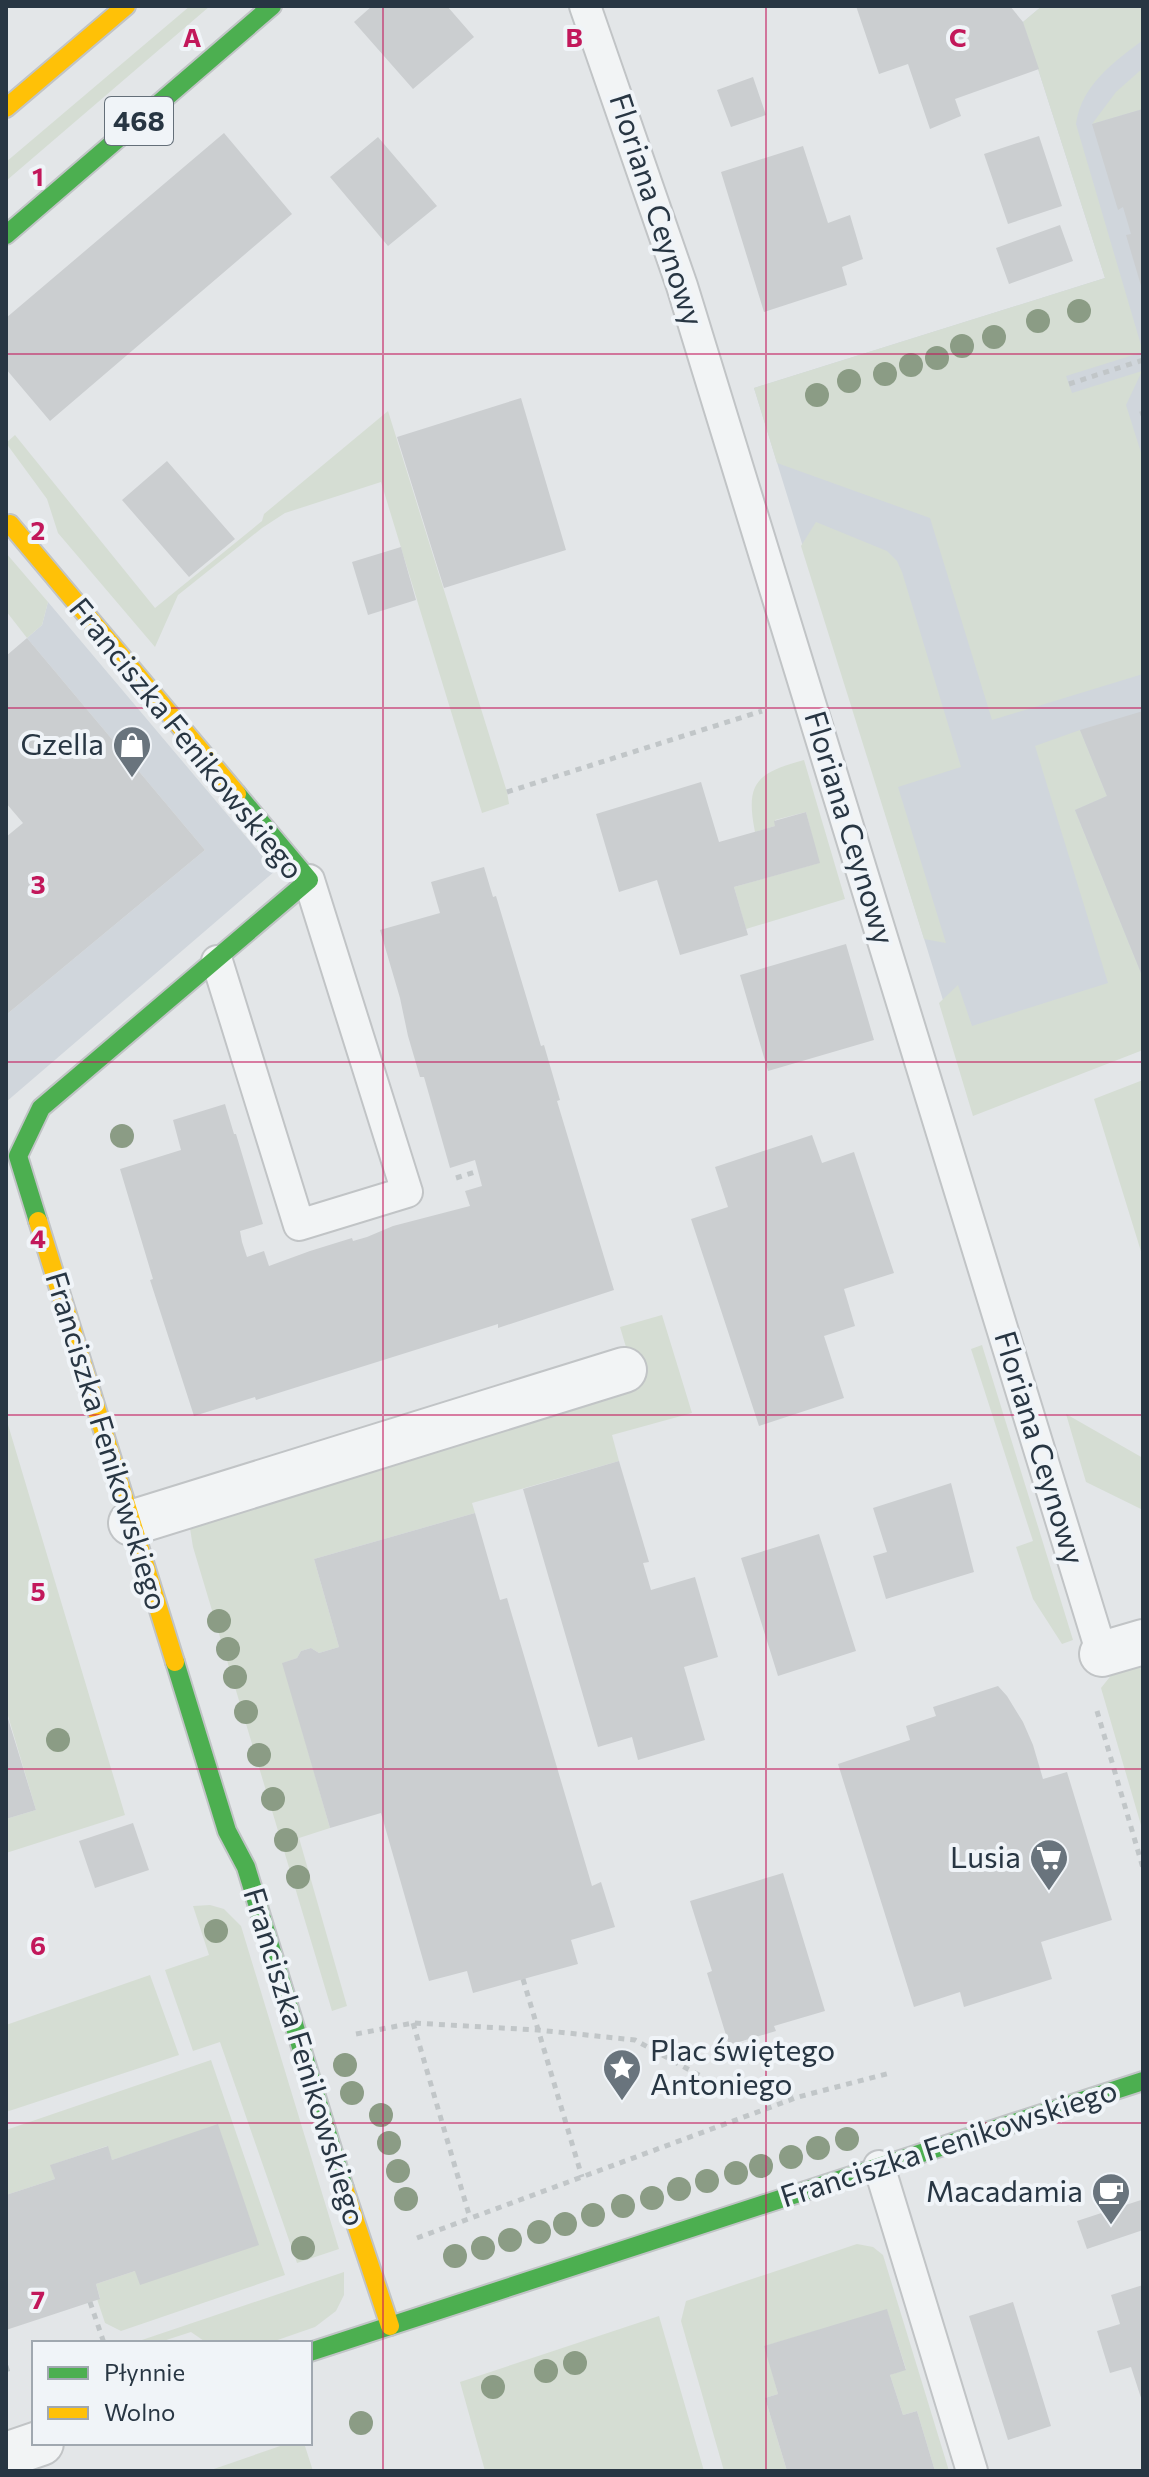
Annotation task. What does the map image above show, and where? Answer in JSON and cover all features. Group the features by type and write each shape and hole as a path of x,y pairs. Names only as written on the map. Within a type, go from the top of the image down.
{"street":[{"path":"6,108 126,6"},
{"name":"468","path":"6,235 272,6"},
{"name":"Franciszka Fenikowskiego","path":"10,524 309,880 41,1108 18,1156 227,1831 246,1867 365,2255 390,2326"},
{"path":"131,1523 624,1370"},
{"path":"1102,1654 1143,1642"},
{"name":"Franciszka Fenikowskiego","path":"312,2351 1143,2081"},
{"path":"6,2455 35,2445"}],"lane":[{"name":"Floriana Ceynowy","path":"585,6 682,286 1102,1654"},
{"path":"217,961 299,1225 407,1192 309,880"},
{"path":"879,2166 972,2471"}],"path":[{"path":"1069,384 1143,360"},
{"path":"507,792 808,696"},
{"path":"443,1182 478,1171"},
{"path":"1093,1696 1143,1868"},
{"path":"523,1979 582,2177"},
{"path":"300,2041 326,2040 413,2023 538,2030 635,2040 706,2079 798,2097"},
{"path":"413,2023 470,2218"},
{"path":"416,2238 798,2097 890,2073"},
{"path":"90,2302 103,2341"},
{"path":"6,2366 9,2376"}],"shaded area":[{"path":"190,6 210,6 6,181 6,162"},
{"path":"1042,6 1143,6 1143,1038 976,1107 754,388 1105,278 1023,22"},
{"path":"1042,6 1143,6 1143,40 1110,66 1092,86 1079,110 1076,124 1143,352 1066,376 1072,393 1142,371 1126,405 1143,459 1143,674 992,720 930,518 777,463 754,388 1105,278 1023,22"},
{"path":"1143,68 1143,109 1092,124 1116,92"},
{"path":"388,411 507,792 509,804 482,813 381,482 285,513 262,528 178,595 155,647 58,533 47,499 6,443 15,435 155,608 262,521 264,514"},
{"path":"816,522 887,551 902,572 961,767 898,787 946,943 924,939 801,546"},
{"path":"6,553 48,602 42,625 27,638 6,611"},
{"path":"48,602 275,871 6,1102 6,1015 205,850 27,638 42,625"},
{"path":"1080,730 1107,796 1075,810 1143,978 1143,1050 973,1116 939,1003 958,985 972,1026 1108,983 1035,746"},
{"path":"804,760 845,899 746,929 734,887 819,863 806,812 775,820 775,826 755,832 752,815 752,801 758,782 775,770"},
{"path":"1143,1080 1143,1258 1094,1099"},
{"path":"662,1315 692,1413 612,1435 619,1461 472,1503 475,1513 314,1559 339,1647 319,1653 311,1648 283,1663 330,1828 299,1838 347,2006 332,2011 193,1547 189,1522 637,1384 620,1327"},
{"path":"982,1345 1073,1640 1062,1644 1033,1599 1016,1547 1033,1541 971,1349"},
{"path":"1066,1414 1143,1458 1143,1510 1086,1482"},
{"path":"6,1418 125,1815 6,1853 6,1819 36,1810 6,1709"},
{"path":"1143,1665 1143,1832 1101,1688 1113,1673"},
{"path":"210,1905 224,1909 241,1926 339,2249 297,2263 220,2042 193,2051 165,1970 209,1955 193,1906"},
{"path":"150,1975 179,2055 6,2112 6,2025"},
{"path":"211,2060 285,2275 121,2331 105,2323 96,2284 135,2271 258,2245 218,2125 112,2160 107,2146 51,2165 55,2179 6,2195 6,2130"},
{"path":"857,2244 873,2247 883,2255 949,2471 935,2471 917,2411 903,2415 890,2375 906,2369 887,2310 765,2346 778,2394 765,2398 787,2471 724,2471 681,2321 686,2301"},
{"path":"344,2272 344,2295 336,2311 315,2327 275,2341 204,2341 191,2332 163,2341 139,2341"},
{"path":"659,2316 704,2471 485,2471 460,2382"},
{"path":"283,2445 305,2445 313,2471 208,2471"}],"building":[{"path":"372,6 447,6 474,37 413,89 354,22"},
{"path":"856,6 1010,6 1023,22 1039,69 955,99 961,116 930,129 908,64 879,74"},
{"path":"753,77 766,115 731,127 717,90"},
{"path":"1143,109 1142,289 1126,235 1131,234 1123,207 1118,210 1092,124"},
{"path":"224,133 292,214 50,421 6,369 6,318"},
{"path":"1039,136 1062,206 1008,224 984,154"},
{"path":"378,137 437,206 388,246 330,177"},
{"path":"803,146 828,223 850,215 863,259 842,267 847,285 764,312 721,172"},
{"path":"1060,225 1073,261 1009,284 996,248"},
{"path":"521,398 566,550 444,588 397,437"},
{"path":"167,461 235,539 189,577 122,500"},
{"path":"401,547 416,600 368,615 352,562"},
{"path":"27,638 205,850 6,1015 6,837 23,823 6,803 6,656"},
{"path":"1143,711 1143,978 1075,810 1107,796 1080,730"},
{"path":"701,782 719,842 775,826 774,821 806,812 820,863 734,887 748,935 680,955 657,880 619,892 596,814"},
{"path":"484,867 493,897 496,896 541,1046 544,1045 560,1100 557,1101 614,1290 498,1328 498,1324 256,1400 255,1397 194,1416 150,1280 153,1279 120,1169 181,1150 173,1120 225,1104 263,1224 240,1231 242,1242 247,1257 264,1251 269,1266 352,1238 353,1241 393,1226 470,1206 465,1191 482,1186 475,1160 450,1168 424,1077 420,1077 380,930 440,913 431,882"},
{"path":"846,944 874,1040 768,1071 740,975"},
{"path":"812,1135 822,1163 854,1152 894,1273 844,1289 855,1326 824,1336 844,1398 759,1426 691,1219 728,1207 715,1167"},
{"path":"619,1461 649,1562 643,1563 651,1590 695,1577 718,1657 684,1667 705,1740 638,1760 632,1737 598,1747 523,1489"},
{"path":"951,1483 974,1572 886,1599 873,1556 887,1552 873,1508"},
{"path":"475,1513 500,1600 507,1598 592,1886 601,1882 615,1927 571,1940 578,1964 473,1993 467,1971 429,1981 381,1813 330,1828 282,1663 297,1658 301,1651 311,1648 319,1653 339,1647 314,1559"},
{"path":"819,1534 856,1651 778,1676 741,1558"},
{"path":"998,1686 1023,1722 1043,1779 1067,1772 1112,1920 1041,1942 1052,1979 964,2007 960,1992 914,2007 838,1764 910,1740 906,1726 936,1716 933,1707"},
{"path":"6,1712 36,1810 6,1819"},
{"path":"133,1823 149,1870 95,1888 79,1841"},
{"path":"783,1873 825,2011 774,2026 776,2031 729,2045 707,1973 712,1971 690,1901"},
{"path":"218,2124 259,2245 140,2285 135,2271 96,2284 100,2299 6,2330 6,2195 55,2179 50,2165 108,2146 112,2160"},
{"name":"Macadamia","path":"1141,2200 1143,2230 1087,2249 1077,2221"},
{"path":"1143,2285 1142,2401 1131,2367 1110,2373 1097,2331 1120,2324 1111,2295"},
{"path":"1013,2302 1051,2426 1008,2440 969,2316"},
{"path":"887,2309 906,2370 890,2375 903,2415 917,2411 935,2471 787,2471 765,2398 778,2394 764,2346"}],"traffic: fast":[{"path":"6,235 272,6"},
{"path":"38,1221 18,1156 41,1108 309,880 237,794"},
{"path":"175,1662 227,1831 246,1867 344,2188"},
{"path":"312,2351 1143,2081"}],"traffic: slow":[{"path":"6,108 126,6"},
{"path":"10,524 237,794"},
{"path":"38,1221 175,1662"},
{"path":"344,2188 390,2326"}],"place":[{"name":"Gzella","path":"132,779"},
{"name":"Lusia","path":"1049,1892"},
{"name":"Plac świętego Antoniego","path":"622,2102"},
{"name":"Macadamia","path":"1111,2226"}]}
